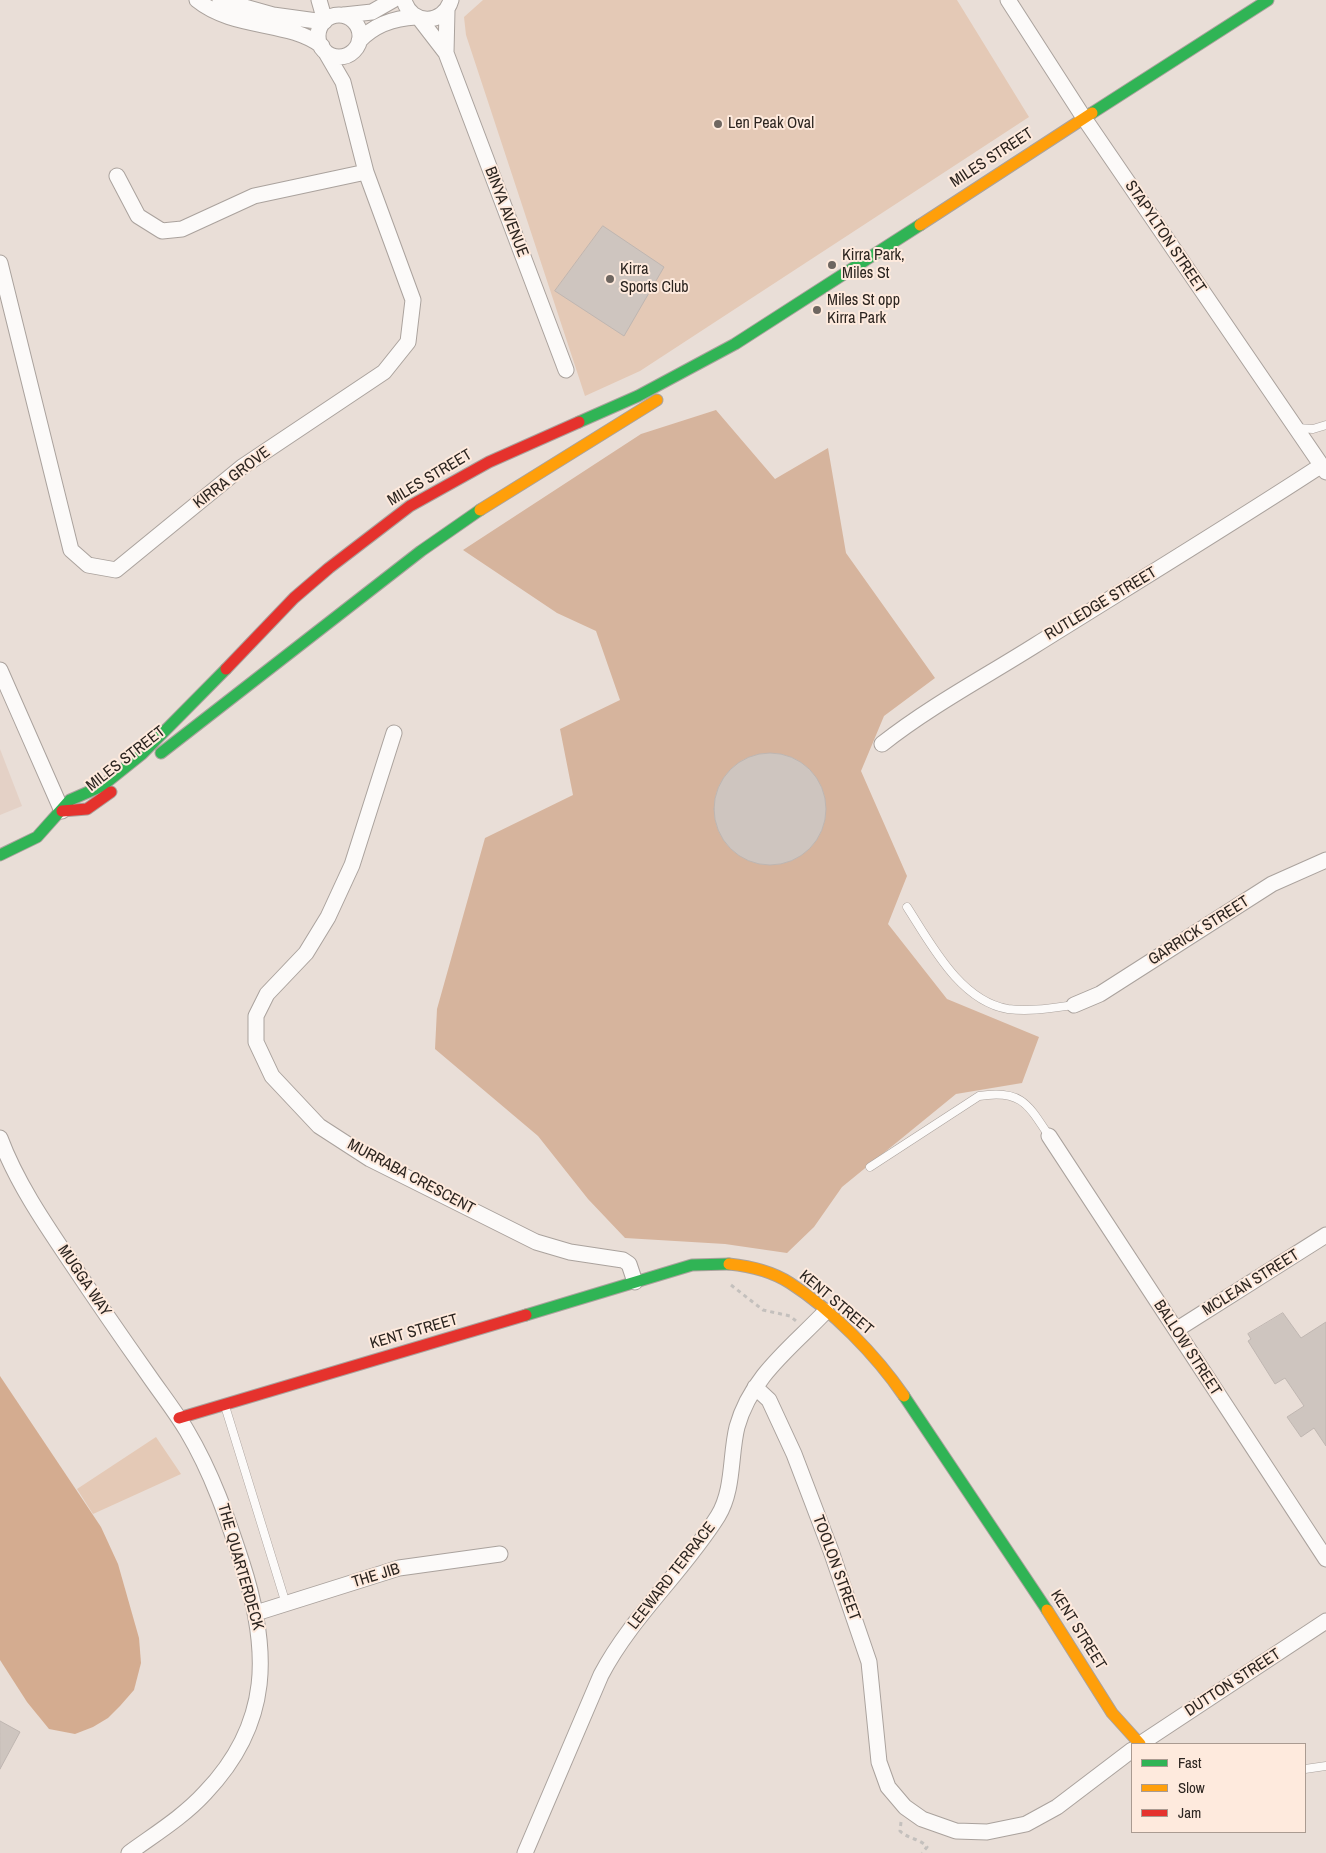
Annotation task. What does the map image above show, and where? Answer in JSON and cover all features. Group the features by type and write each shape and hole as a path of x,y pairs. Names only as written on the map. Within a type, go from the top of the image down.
{"street":[{"path":"198,0 208,8 245,22 303,35 339,57 349,54 374,29 392,20 434,19 451,4"},
{"path":"220,0 273,15 324,22 341,15 376,11 393,0"},
{"path":"319,0 324,22 319,32 323,48"},
{"path":"324,0 341,15 352,19 358,27 358,44 343,82"},
{"name":"BINYA AVENUE","path":"404,0 408,8 446,53 566,370"},
{"name":"STAPYLTON STREET","path":"1008,0 1084,118 1296,428 1323,464"},
{"name":"MILES STREET","path":"62,811 83,810 94,805 421,551 510,489 678,386 734,344 1268,0"},
{"name":"BINYA AVENUE","path":"446,53 451,4"},
{"name":"KIRRA GROVE","path":"0,263 71,550 88,565 116,570 242,467 384,372 408,342 413,300 366,172 343,82 323,48"},
{"path":"117,176 138,216 162,231 182,228 254,196 366,172"},
{"name":"MILES STREET","path":"62,811 72,798 102,786 149,748 294,598 329,568 410,506 450,482 490,462 638,396 734,344"},
{"name":"RUTLEDGE STREET","path":"882,744 899,730 1126,587 1222,530 1323,464"},
{"path":"0,670 62,811 38,837 0,855"},
{"name":"MURRABA CRESCENT","path":"394,733 352,865 328,917 306,953 267,994 256,1016 256,1042 272,1076 319,1126 370,1159 536,1242 570,1252 623,1260 629,1264 634,1282"},
{"name":"GARRICK STREET","path":"1074,1005 1100,994 1272,884 1326,860"},
{"name":"BALLOW STREET","path":"1049,1136 1326,1559"},
{"name":"MUGGA WAY","path":"0,1138 41,1218 179,1418"},
{"name":"MCLEAN STREET","path":"1176,1330 1326,1235"},
{"name":"KENT STREET","path":"179,1418 225,1406 692,1265 716,1263 742,1265 776,1276 790,1283 826,1311 885,1368 897,1383 1022,1571 1112,1713 1139,1743"},
{"name":"LEEWARD TERRACE","path":"525,1853 601,1675 614,1650 698,1546 720,1514 730,1478 736,1430 741,1413 755,1387 775,1360 826,1311"},
{"name":"TOOLON STREET","path":"755,1387 769,1400 794,1454 869,1662 878,1762 888,1787 909,1809"},
{"name":"THE QUARTERDECK","path":"129,1853 180,1816 221,1776 238,1750 251,1720 259,1688 262,1665 260,1629 245,1573 218,1494 201,1457 179,1418"},
{"name":"THE JIB","path":"256,1613 406,1567 500,1554"},
{"name":"DUTTON STREET","path":"1142,1743 1326,1621"},
{"path":"909,1809 922,1819 956,1831 987,1832 1026,1824 1057,1807 1131,1751"}],"lane":[{"path":"1296,428 1313,429 1326,426"},
{"path":"907,907 953,972 984,1000 1010,1009 1035,1010 1074,1005"},
{"path":"870,1167 979,1096 997,1093 1014,1097 1032,1112 1049,1136"},
{"path":"225,1406 286,1604"},
{"path":"1306,1769 1326,1766"}],"path":[{"path":"731,1286 763,1310 790,1316 796,1321"},
{"path":"909,1809 899,1824 900,1831 908,1839 924,1843 927,1847 922,1853"}],"shaded area":[{"path":"483,0 957,0 1029,117 640,371 585,396 466,35 464,17"},
{"path":"716,410 775,479 828,448 846,553 935,678 884,716 861,771 907,876 888,924 947,999 1039,1037 1022,1083 956,1094 842,1187 814,1227 787,1253 725,1244 625,1238 588,1199 538,1136 435,1049 437,1009 485,838 573,795 560,729 620,700 596,631 557,613 463,550 641,434"},
{"path":"0,749 22,806 0,815"},
{"path":"0,1376 101,1527 118,1564 139,1638 141,1663 134,1690 108,1718 93,1727 75,1734 49,1729 27,1702 0,1660"},
{"path":"156,1437 181,1474 93,1514 77,1489"}],"building":[{"name":"Kirra Sports Club","path":"603,226 664,267 624,336 555,291"},
{"path":"770,753 792,757 810,769 822,787 826,809 822,831 810,849 792,861 770,865 748,861 730,849 718,831 714,809 718,787 730,769 748,757"},
{"path":"1283,1313 1301,1338 1326,1322 1326,1446 1314,1428 1301,1437 1287,1417 1304,1406 1285,1378 1275,1384 1248,1341 1251,1339 1248,1334"},
{"path":"0,1721 20,1732 0,1769"}],"traffic: fast":[{"path":"1092,113 1268,0"},
{"path":"579,422 638,396 735,344 920,225"},
{"path":"161,753 421,551 480,510"},
{"path":"0,855 37,837 70,800 102,786 142,754 226,669"},
{"path":"526,1315 692,1265 729,1264"},
{"path":"904,1396 1047,1610"}],"traffic: slow":[{"path":"920,225 1092,113"},
{"path":"480,510 657,400"},
{"path":"729,1264 753,1268 783,1279 822,1306 867,1349 904,1396"},
{"path":"1047,1610 1112,1713 1139,1743"}],"traffic: jam":[{"path":"226,669 294,598 329,568 410,506 489,462 579,422"},
{"path":"62,811 87,809 111,792"},
{"path":"179,1418 526,1315"}],"place":[{"name":"Len Peak Oval","path":"718,124"},
{"name":"Kirra Park, Miles St","path":"832,265"},
{"name":"Kirra Sports Club","path":"610,279"},
{"name":"Miles St opp Kirra Park","path":"817,310"}]}
